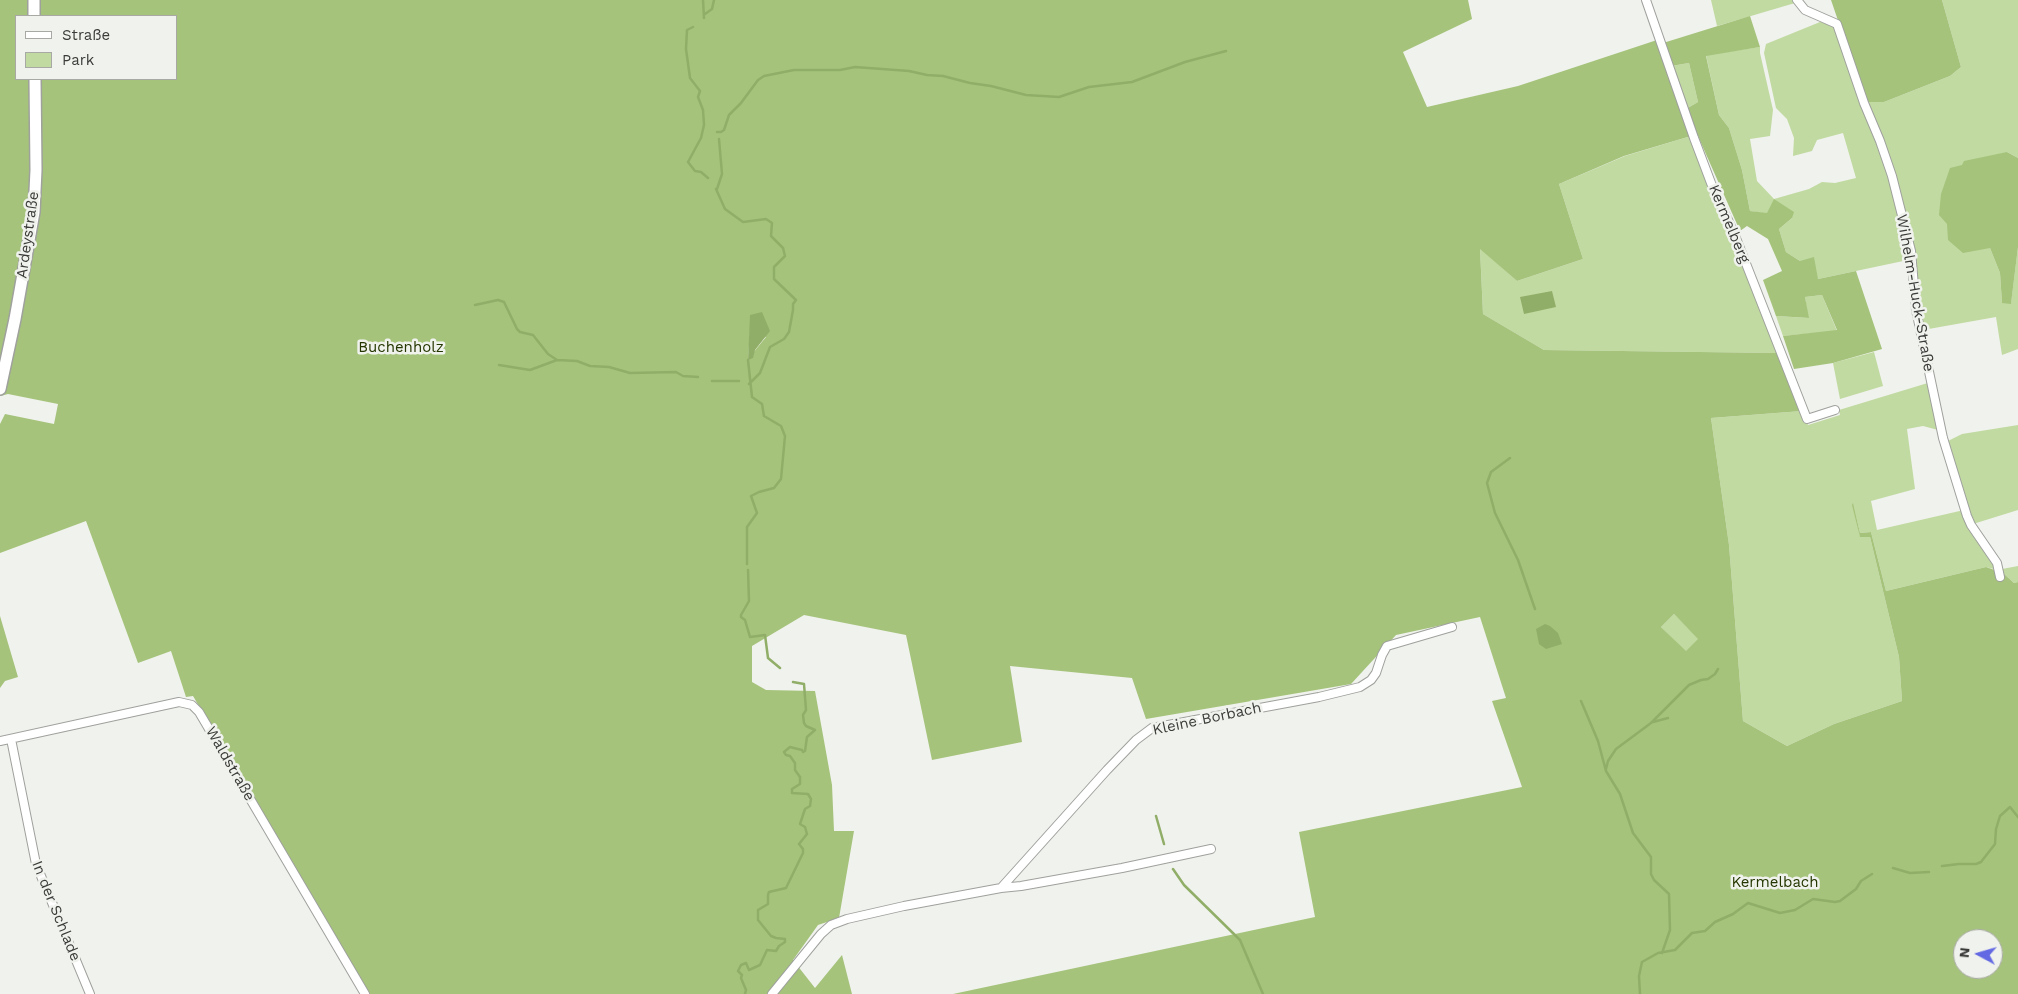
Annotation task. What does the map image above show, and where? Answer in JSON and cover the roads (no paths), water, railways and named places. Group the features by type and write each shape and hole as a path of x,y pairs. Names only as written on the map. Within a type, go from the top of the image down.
{"main road":[{"path":"34,0 34,15"},
{"name":"Ardeystraße","path":"0,389 15,319 34,212 36,170 35,80"}],"street":[{"name":"Kermelberg","path":"1646,0 1711,183 1734,233 1808,419 1835,410"},
{"name":"Wilhelm-Huck-Straße","path":"1797,0 1805,10 1832,20 1837,24 1864,103 1880,141 1892,176 1911,251 1916,310 1943,438 1967,516 1997,563 2000,577"},
{"name":"Kleine Borbach","path":"1001,888 1107,770 1136,740 1152,728 1327,696 1360,687 1371,680 1376,673 1387,646 1452,627"},
{"name":"Waldstraße","path":"0,741 179,702 192,705 199,712 365,994"},
{"name":"In der Schlade","path":"11,739 36,864 90,994"},
{"path":"772,994 821,934 831,925 847,919 904,906 1122,868 1211,849"}],"waterway":[{"path":"703,0 704,18"},
{"path":"705,14 712,9 714,0"},
{"path":"693,27 687,30 686,49 690,78 700,91 698,97 703,110 704,125 701,138 688,162 695,171 701,172 708,178"},
{"path":"717,132 724,130 729,115 741,103 758,80 764,76 794,70 840,70 855,67 909,71 943,76 1026,95 1059,97 1089,87 1132,82 1185,62 1226,51"},
{"path":"717,189 722,174 719,139"},
{"path":"716,189 725,209 743,222 766,219 772,223 771,236 783,248 785,256 774,267 774,279 796,300 793,304 789,332 784,339 770,347 760,373 749,384"},
{"path":"475,305 498,300 504,302 517,329 520,332 533,335 548,354 557,360 577,361 590,366 609,367 630,373 676,372 683,376 698,377"},
{"path":"499,365 530,370 557,360"},
{"path":"747,564 747,527 757,513 751,496 774,488 781,479 785,436 781,426 764,416 762,404 752,397 748,360"},
{"path":"712,381 739,381"},
{"path":"1510,458 1491,472 1487,483 1495,513 1518,560 1535,609"},
{"path":"748,570 749,601 741,617 745,620 750,637 765,635 768,658 780,668"},
{"path":"1606,769 1608,761 1616,749 1651,723 1689,685 1708,679 1718,669"},
{"path":"745,994 746,990 741,978 742,975 738,971 741,965 746,963 749,970 760,965 767,950 776,951 785,942 785,939 771,936 758,920 758,910 768,904 769,892 786,888 803,853 803,849 799,844 807,834 805,827 800,824 805,809 810,806 811,799 808,794 792,793 792,789 800,784 800,777 795,770 795,763 784,752 790,747 805,751 807,737 815,730 804,723 803,715 806,710 804,684 793,682"},
{"path":"1581,701 1598,741 1606,771 1620,794 1633,833 1651,857 1651,874 1654,880 1669,894 1670,930 1662,953"},
{"path":"1653,722 1668,718"},
{"name":"Kermelbach","path":"1942,866 1981,862 1995,844 1996,829 2000,816 2010,807 2018,817"},
{"path":"1156,816 1164,844"},
{"name":"Kermelbach","path":"1893,868 1910,873 1929,872"},
{"path":"1173,869 1184,885 1240,940 1263,994"},
{"name":"Kermelbach","path":"1640,994 1639,976 1642,962 1658,953 1675,950 1692,933 1705,931 1715,922 1733,914 1748,903 1780,913 1795,910 1813,899 1840,901 1856,889 1861,881 1872,874"}],"park label":[{"name":"Buchenholz","path":"401,348"}]}
